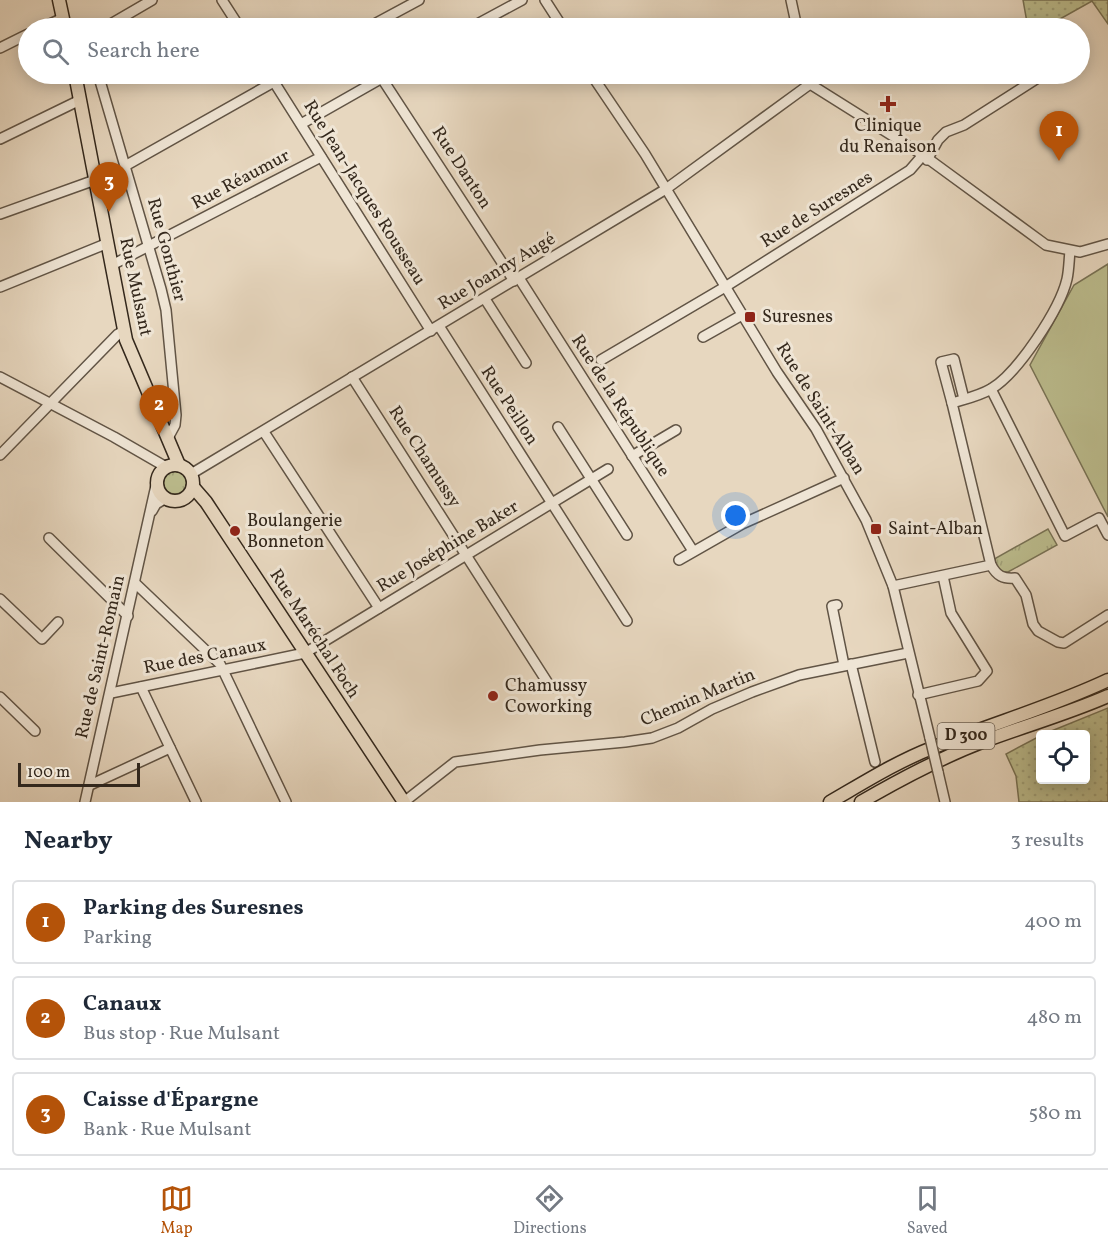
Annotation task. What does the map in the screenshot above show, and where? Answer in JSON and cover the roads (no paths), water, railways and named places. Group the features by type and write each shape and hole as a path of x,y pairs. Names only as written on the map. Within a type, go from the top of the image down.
{"main road":[{"name":"Rue Mulsant","path":"77,84 126,340 179,465"},
{"path":"172,464 179,465 185,467 191,474 193,487 189,495 175,501 160,493 157,481 160,472 166,467 172,464"},
{"name":"Rue Maréchal Foch","path":"193,487 206,502 401,801"},
{"name":"D 300","path":"830,802 931,748 1077,695 1108,680"},
{"name":"D 300","path":"861,802 891,785 980,743 1108,696"}],"street":[{"path":"121,18 152,0"},
{"path":"222,0 234,18"},
{"path":"386,18 419,0"},
{"path":"489,18 522,0"},
{"path":"545,0 557,18"},
{"path":"791,0 795,18"},
{"path":"0,48 18,39"},
{"name":"Rue Gonthier","path":"101,84 161,289 167,322 176,415 175,425 168,438"},
{"path":"125,166 260,84"},
{"name":"Rue Jean-Jacques Rousseau","path":"275,84 435,329"},
{"path":"301,124 368,84"},
{"name":"Rue Danton","path":"389,84 516,279"},
{"name":"Rue de Saint-Alban","path":"598,84 645,154 777,372 816,429 866,520 893,586 945,802"},
{"path":"810,84 925,158 1046,245 1080,252 1108,244"},
{"name":"Rue Joanny Augé","path":"191,474 666,189 810,84"},
{"name":"Rue de Suresnes","path":"602,360 726,287 910,170 925,158 946,132 964,125 1028,84"},
{"path":"0,140 80,100"},
{"name":"Rue Réaumur","path":"112,265 321,157"},
{"path":"0,214 95,180"},
{"path":"0,287 108,243"},
{"path":"952,403 992,389 1014,369 1031,348 1058,302 1067,279 1070,251"},
{"name":"Rue de la République","path":"516,279 693,551"},
{"path":"485,299 526,363"},
{"path":"704,337 742,315"},
{"name":"Rue Peillon","path":"435,329 627,621"},
{"path":"0,455 118,334 124,331"},
{"path":"964,399 954,358 941,362 991,565 999,576 1015,578 1026,595 1033,624 1038,631 1058,642 1064,643 1108,615"},
{"path":"0,377 166,467"},
{"name":"Rue Chamussy","path":"352,377 551,688"},
{"path":"992,389 1065,536 1099,518 1108,535"},
{"path":"558,427 627,535"},
{"path":"632,456 676,430"},
{"path":"264,432 379,608"},
{"name":"Rue Joséphine Baker","path":"305,653 608,469"},
{"path":"679,560 742,524 843,478"},
{"name":"Rue de Saint-Romain","path":"85,802 157,481"},
{"name":"Rue de Saint-Romain","path":"149,518 156,504 166,498"},
{"path":"49,538 128,616"},
{"path":"893,586 991,565"},
{"path":"918,695 978,681 987,671 951,613 943,576"},
{"path":"135,583 224,670 286,802"},
{"path":"0,599 42,639 58,622"},
{"path":"837,605 832,606 875,762"},
{"name":"Rue des Canaux","path":"111,693 305,653"},
{"name":"Chemin Martin","path":"401,801 455,762 652,738 678,728 712,709 799,675 908,653"},
{"path":"141,687 196,802"},
{"path":"0,697 35,731"},
{"path":"90,785 170,748"}],"place":[{"name":"Clinique du Renaison","path":"888,104"},
{"name":"Parking des Suresnes","path":"1059,161"},
{"name":"Caisse d'Épargne","path":"109,212"},
{"name":"Suresnes","path":"750,317"},
{"name":"Canaux","path":"159,435"},
{"name":"Saint-Alban","path":"876,529"},
{"name":"Boulangerie Bonneton","path":"235,531"},
{"name":"Chamussy Coworking","path":"493,696"}]}
